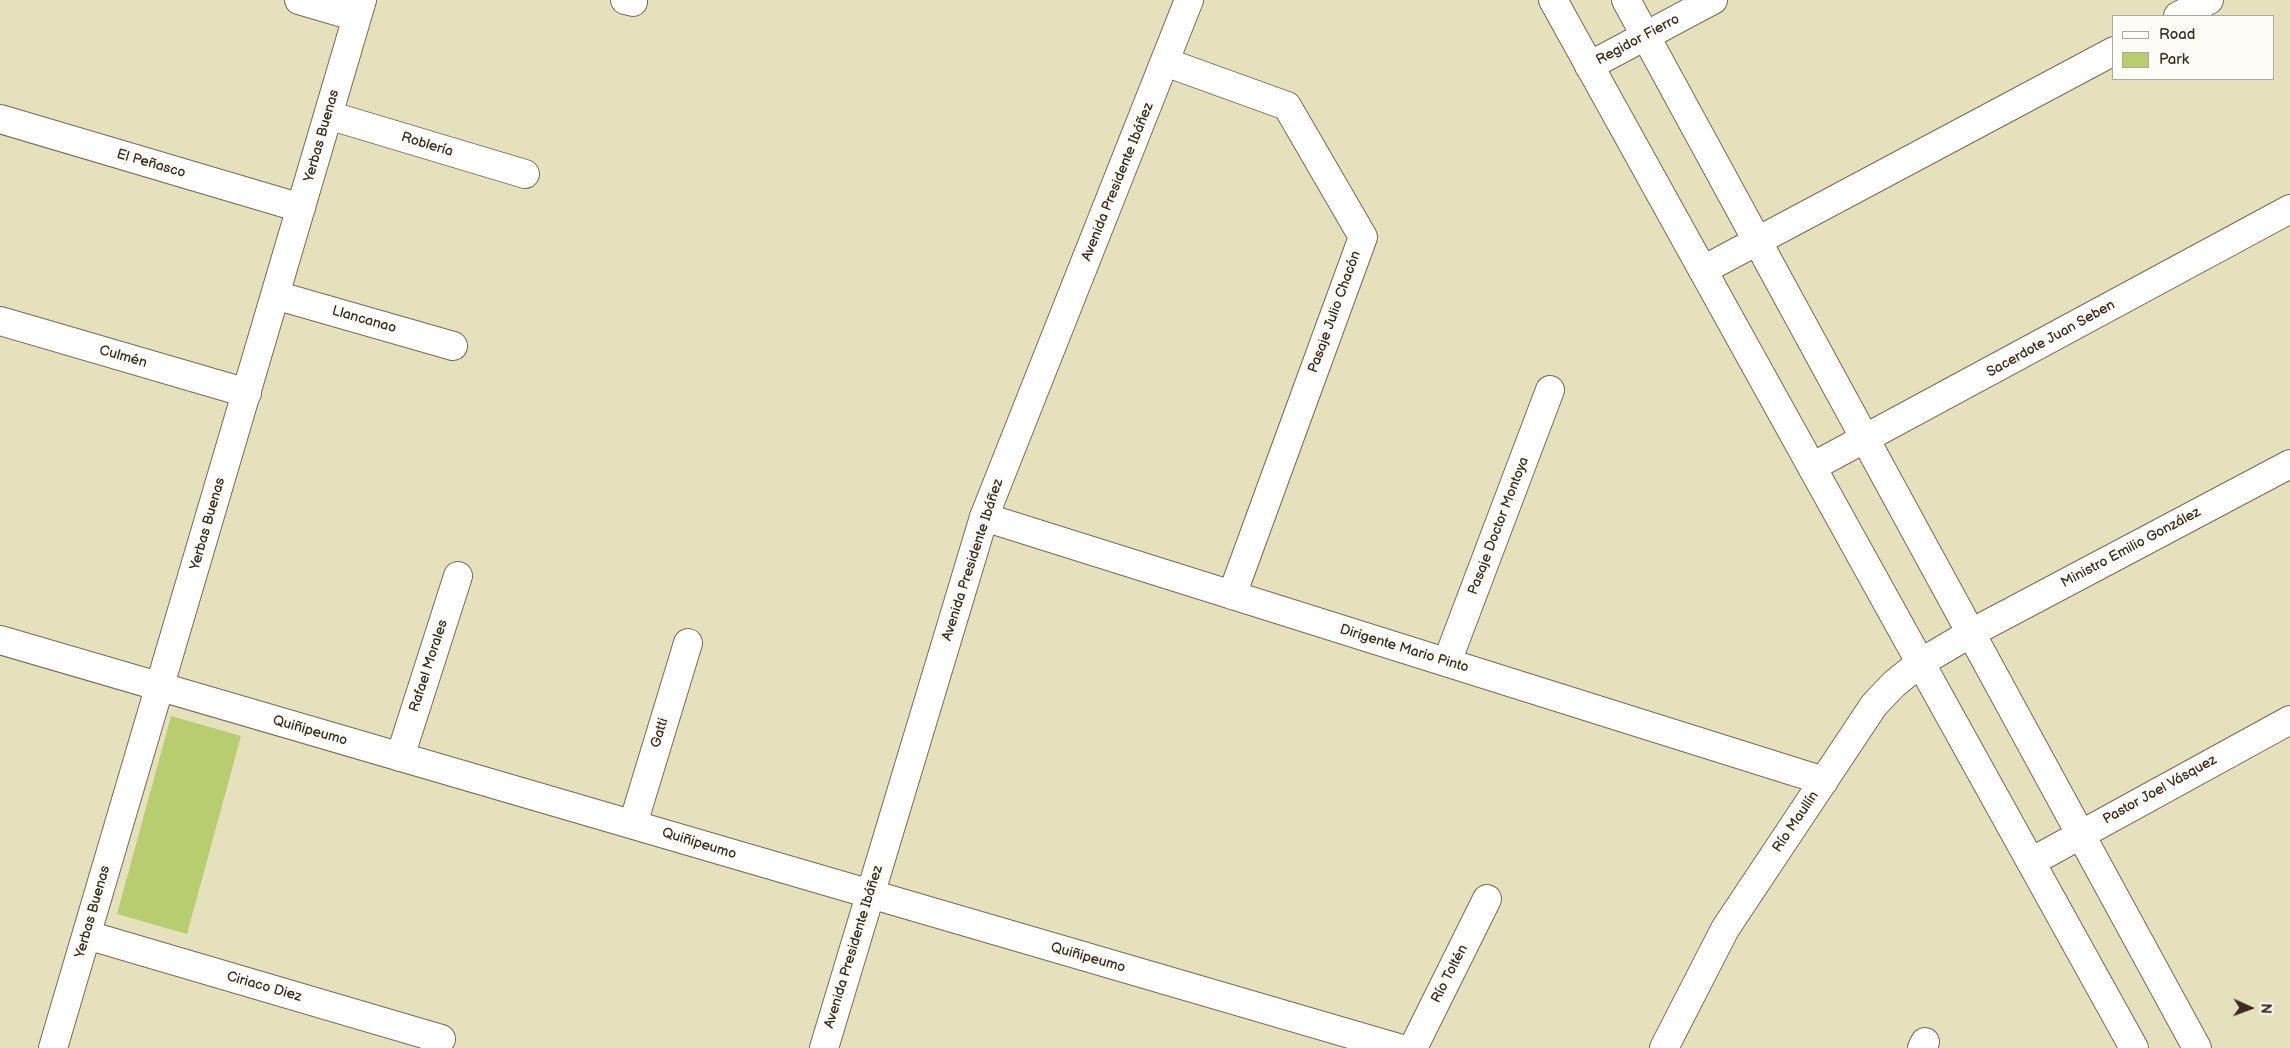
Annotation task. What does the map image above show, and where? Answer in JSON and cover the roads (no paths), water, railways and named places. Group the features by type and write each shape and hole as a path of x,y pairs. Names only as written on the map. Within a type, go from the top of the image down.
{"street":[{"path":"299,0 360,8"},
{"name":"Avenida Presidente Ibáñez","path":"824,1048 984,518 1189,0"},
{"path":"1553,0 2134,1048"},
{"path":"1626,0 2197,1048"},
{"name":"Regidor Fierro","path":"1590,66 1713,0"},
{"path":"2180,15 2209,0"},
{"name":"Yerbas Buenas","path":"53,1048 360,8"},
{"path":"1703,270 2112,52"},
{"name":"Pasaje Julio Chacón","path":"1166,62 1288,106 1363,237 1232,595"},
{"name":"Roblería","path":"328,115 525,174"},
{"name":"El Peñasco","path":"0,119 301,208"},
{"name":"Sacerdote Juan Seben","path":"1812,467 2290,209"},
{"name":"Llancanao","path":"275,295 453,346"},
{"name":"Culmén","path":"0,321 247,393"},
{"name":"Pasaje Doctor Montoya","path":"1447,662 1550,390"},
{"name":"Ministro Emilio González","path":"1971,633 2290,464"},
{"name":"Dirigente Mario Pinto","path":"984,518 1824,781"},
{"name":"Rafael Morales","path":"400,757 458,576"},
{"name":"Río Maullín","path":"1664,1048 1725,929 1874,705 1894,684 1920,663 1971,633"},
{"name":"Quiñipeumo","path":"0,640 1398,1048"},
{"name":"Gatti","path":"633,824 688,643"},
{"name":"Pastor Joel Vásquez","path":"2031,862 2290,720"},
{"name":"Río Toltén","path":"1413,1048 1487,899"},
{"name":"Ciriaco Diez","path":"87,934 441,1039"}]}
